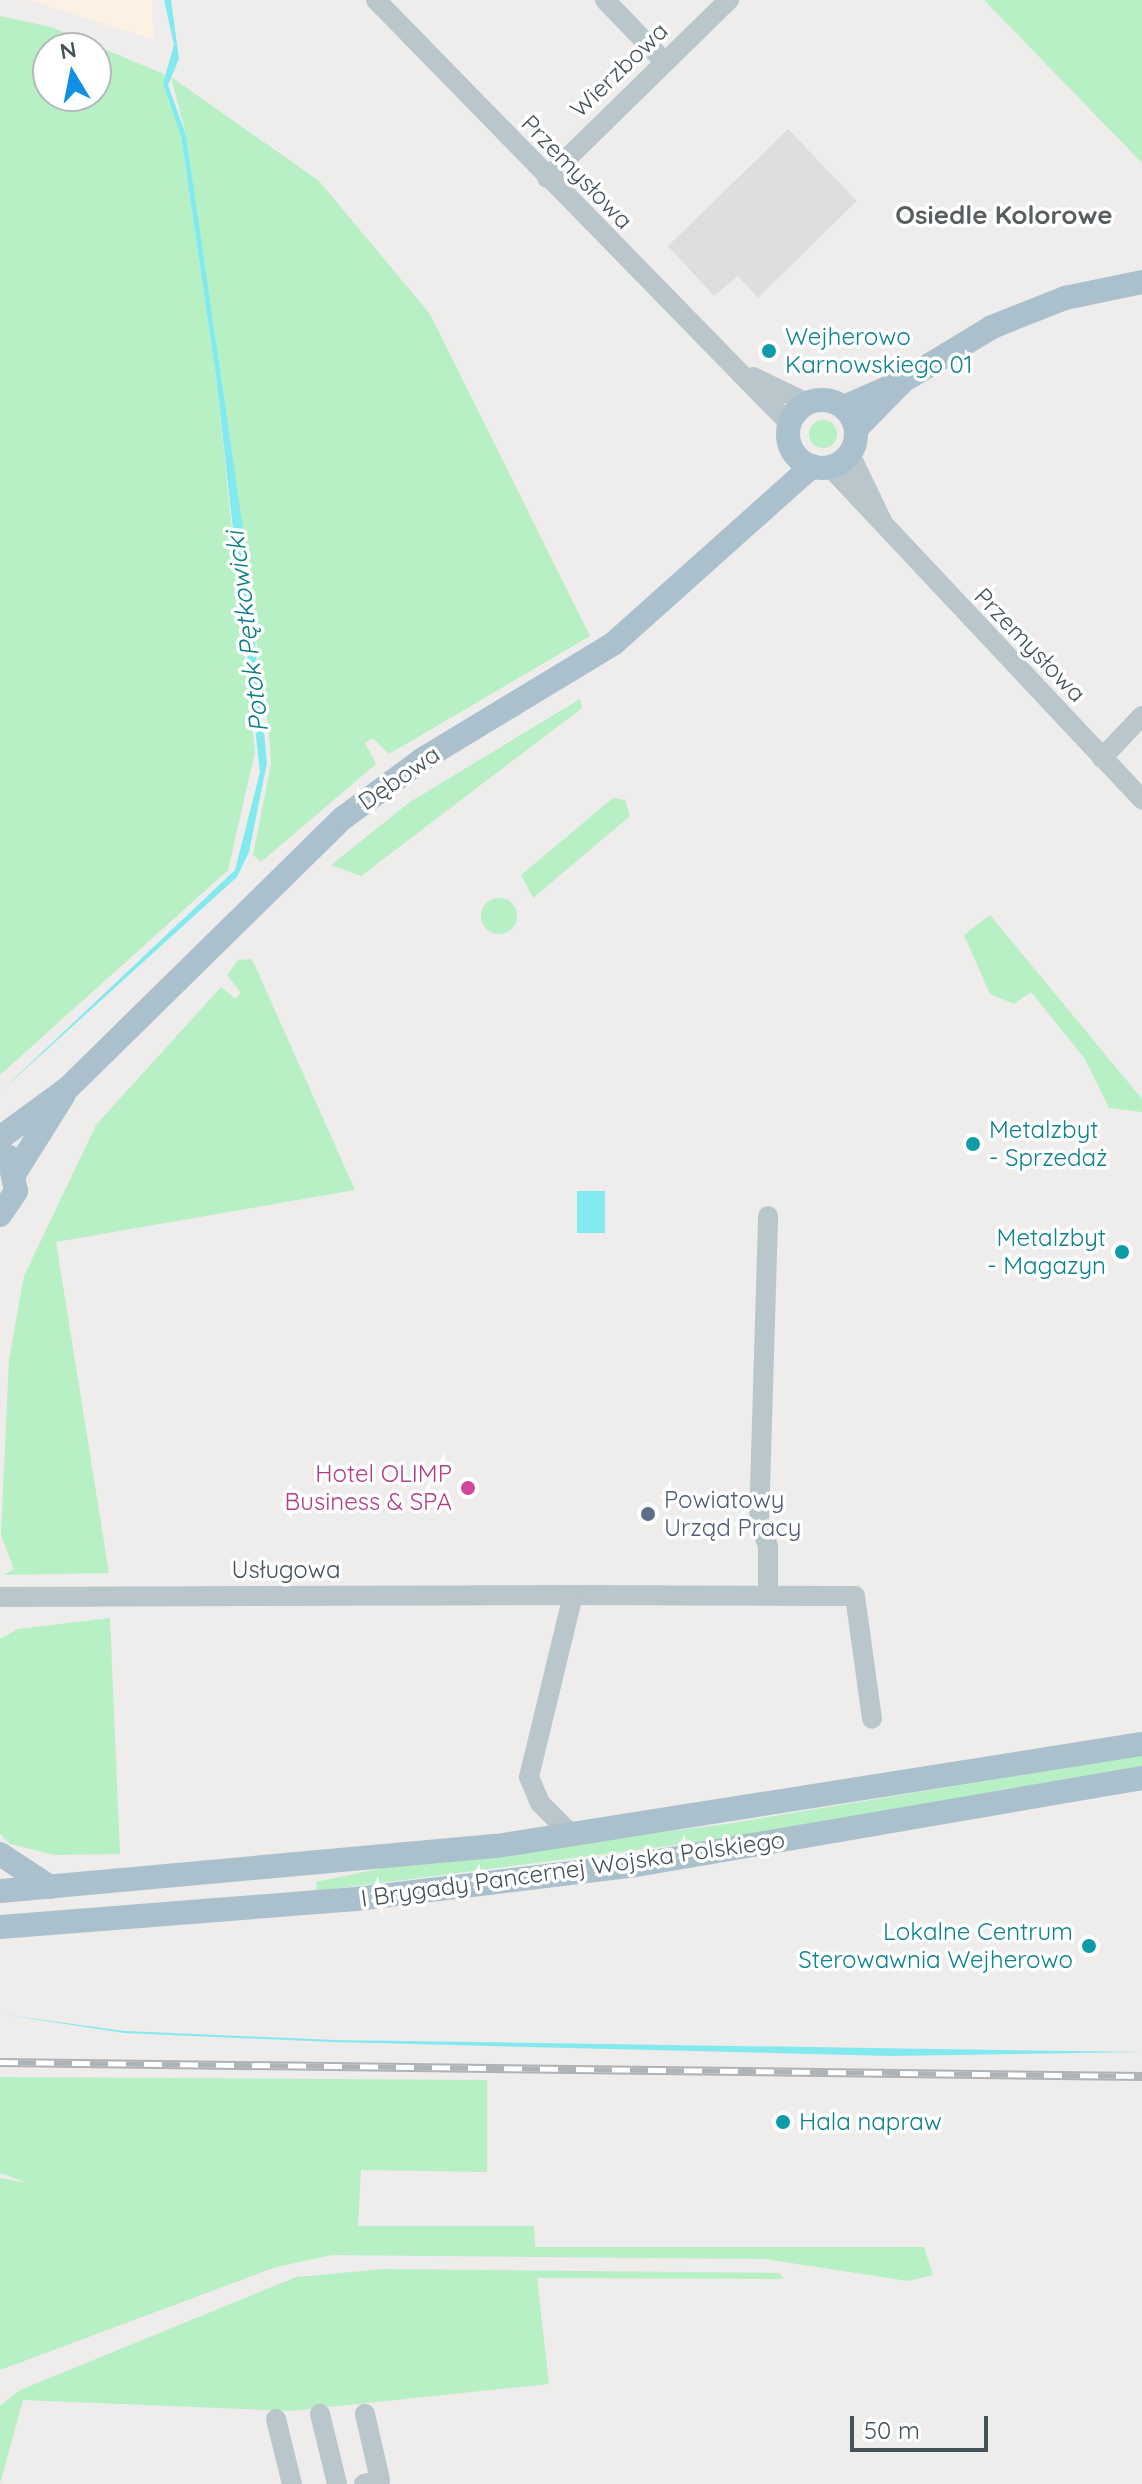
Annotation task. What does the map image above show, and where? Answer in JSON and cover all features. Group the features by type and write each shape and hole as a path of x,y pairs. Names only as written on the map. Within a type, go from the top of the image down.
{"main road":[{"path":"903,381 856,429 831,462 792,449 790,424 807,403 844,407 903,381 1037,306 1142,282"},
{"path":"844,407 856,429"},
{"name":"Dębowa","path":"763,511 792,449"},
{"name":"Dębowa","path":"0,1138 68,1088 330,829 415,765 613,644 763,511 831,462"},
{"name":"Dębowa","path":"0,1215 13,1201 16,1171 68,1088"},
{"path":"0,1148 16,1171"},
{"name":"I Brygady Pancernej Wojska Polskiego","path":"0,1891 572,1835 1142,1744"},
{"name":"I Brygady Pancernej Wojska Polskiego","path":"0,1927 356,1899 630,1866 1142,1778"},
{"path":"0,1854 50,1887"}],"street":[{"name":"Przemysłowa","path":"377,0 547,178 746,374 790,424"},
{"path":"605,0 664,61"},
{"name":"Wierzbowa","path":"547,178 729,0"},
{"name":"Przemysłowa","path":"746,374 807,403"},
{"name":"Przemysłowa","path":"831,462 884,524 1142,799"},
{"path":"1102,758 1142,716"},
{"path":"768,1216 771,1294 760,1348 759,1460 768,1594"},
{"path":"572,1835 535,1794 531,1758 573,1595"},
{"name":"Usługowa","path":"0,1597 855,1596 872,1719"},
{"path":"320,2414 337,2484"},
{"path":"364,2484 380,2480 365,2414"},
{"path":"276,2419 292,2484"}],"shaded area":[{"path":"28,0 152,0 153,39"},
{"path":"788,129 857,201 758,298 738,276 714,296 668,246"}],"green space":[{"path":"984,0 1142,0 1142,163"},
{"path":"0,16 63,32 32,32 32,112 112,112 112,52 164,74 181,136 216,376 255,752 228,870 0,1075"},
{"path":"171,77 319,181 430,314 590,636 389,754 373,738 365,743 376,764 261,862 253,855 271,764 269,733 186,135"},
{"path":"823,420 833,424 837,434 833,444 823,448 813,444 809,434 813,424"},
{"path":"580,699 582,708 361,876 331,865 410,802"},
{"path":"613,798 625,800 630,816 533,898 521,875"},
{"path":"499,898 512,903 517,916 512,929 499,934 486,929 481,916 486,903"},
{"path":"990,915 1142,1099 1142,1112 1109,1108 1085,1059 1031,992 1014,1004 990,994 964,935"},
{"path":"252,959 355,1190 56,1242 109,1573 3,1575 14,1569 1,1535 9,1359 24,1276 96,1125 221,987 235,999 241,993 227,975 238,960"},
{"path":"110,1618 120,1854 55,1855 10,1844 0,1834 0,1639 18,1629"},
{"path":"1142,1755 1142,1766 729,1838 317,1891 316,1882 383,1868 726,1824"},
{"path":"0,2077 487,2080 487,2172 361,2170 358,2226 534,2226 535,2247 924,2247 933,2275 908,2281 765,2259 332,2255 276,2267 0,2370 0,2178 28,2183 0,2173"},
{"path":"385,2269 779,2273 784,2279 537,2278 549,2384 291,2411 23,2400 0,2484 0,2406 20,2390 296,2277"}],"water":[{"name":"Potok Pętkowicki","path":"164,0 171,0 179,59 168,85 186,135 245,542 267,763 249,852 237,877 0,1092 235,870 260,772 216,376 181,136 163,83 174,45"},
{"path":"577,1191 605,1191 605,1233 577,1233"},
{"path":"0,2014 124,2031 335,2040 1142,2052 891,2056 333,2042 124,2033"}],"railway":[{"path":"0,2062 1142,2076"}],"place":[{"name":"Wejherowo Karnowskiego 01","path":"769,351"},
{"name":"Metalzbyt - Sprzedaż","path":"973,1144"},
{"name":"Metalzbyt - Magazyn","path":"1122,1252"},
{"name":"Hotel OLIMP Business & SPA","path":"468,1488"},
{"name":"Powiatowy Urząd Pracy","path":"648,1514"},
{"name":"Lokalne Centrum Sterowawnia Wejherowo","path":"1089,1946"},
{"name":"Hala napraw","path":"783,2122"}],"district":[{"name":"Osiedle Kolorowe","path":"1004,215"}]}
